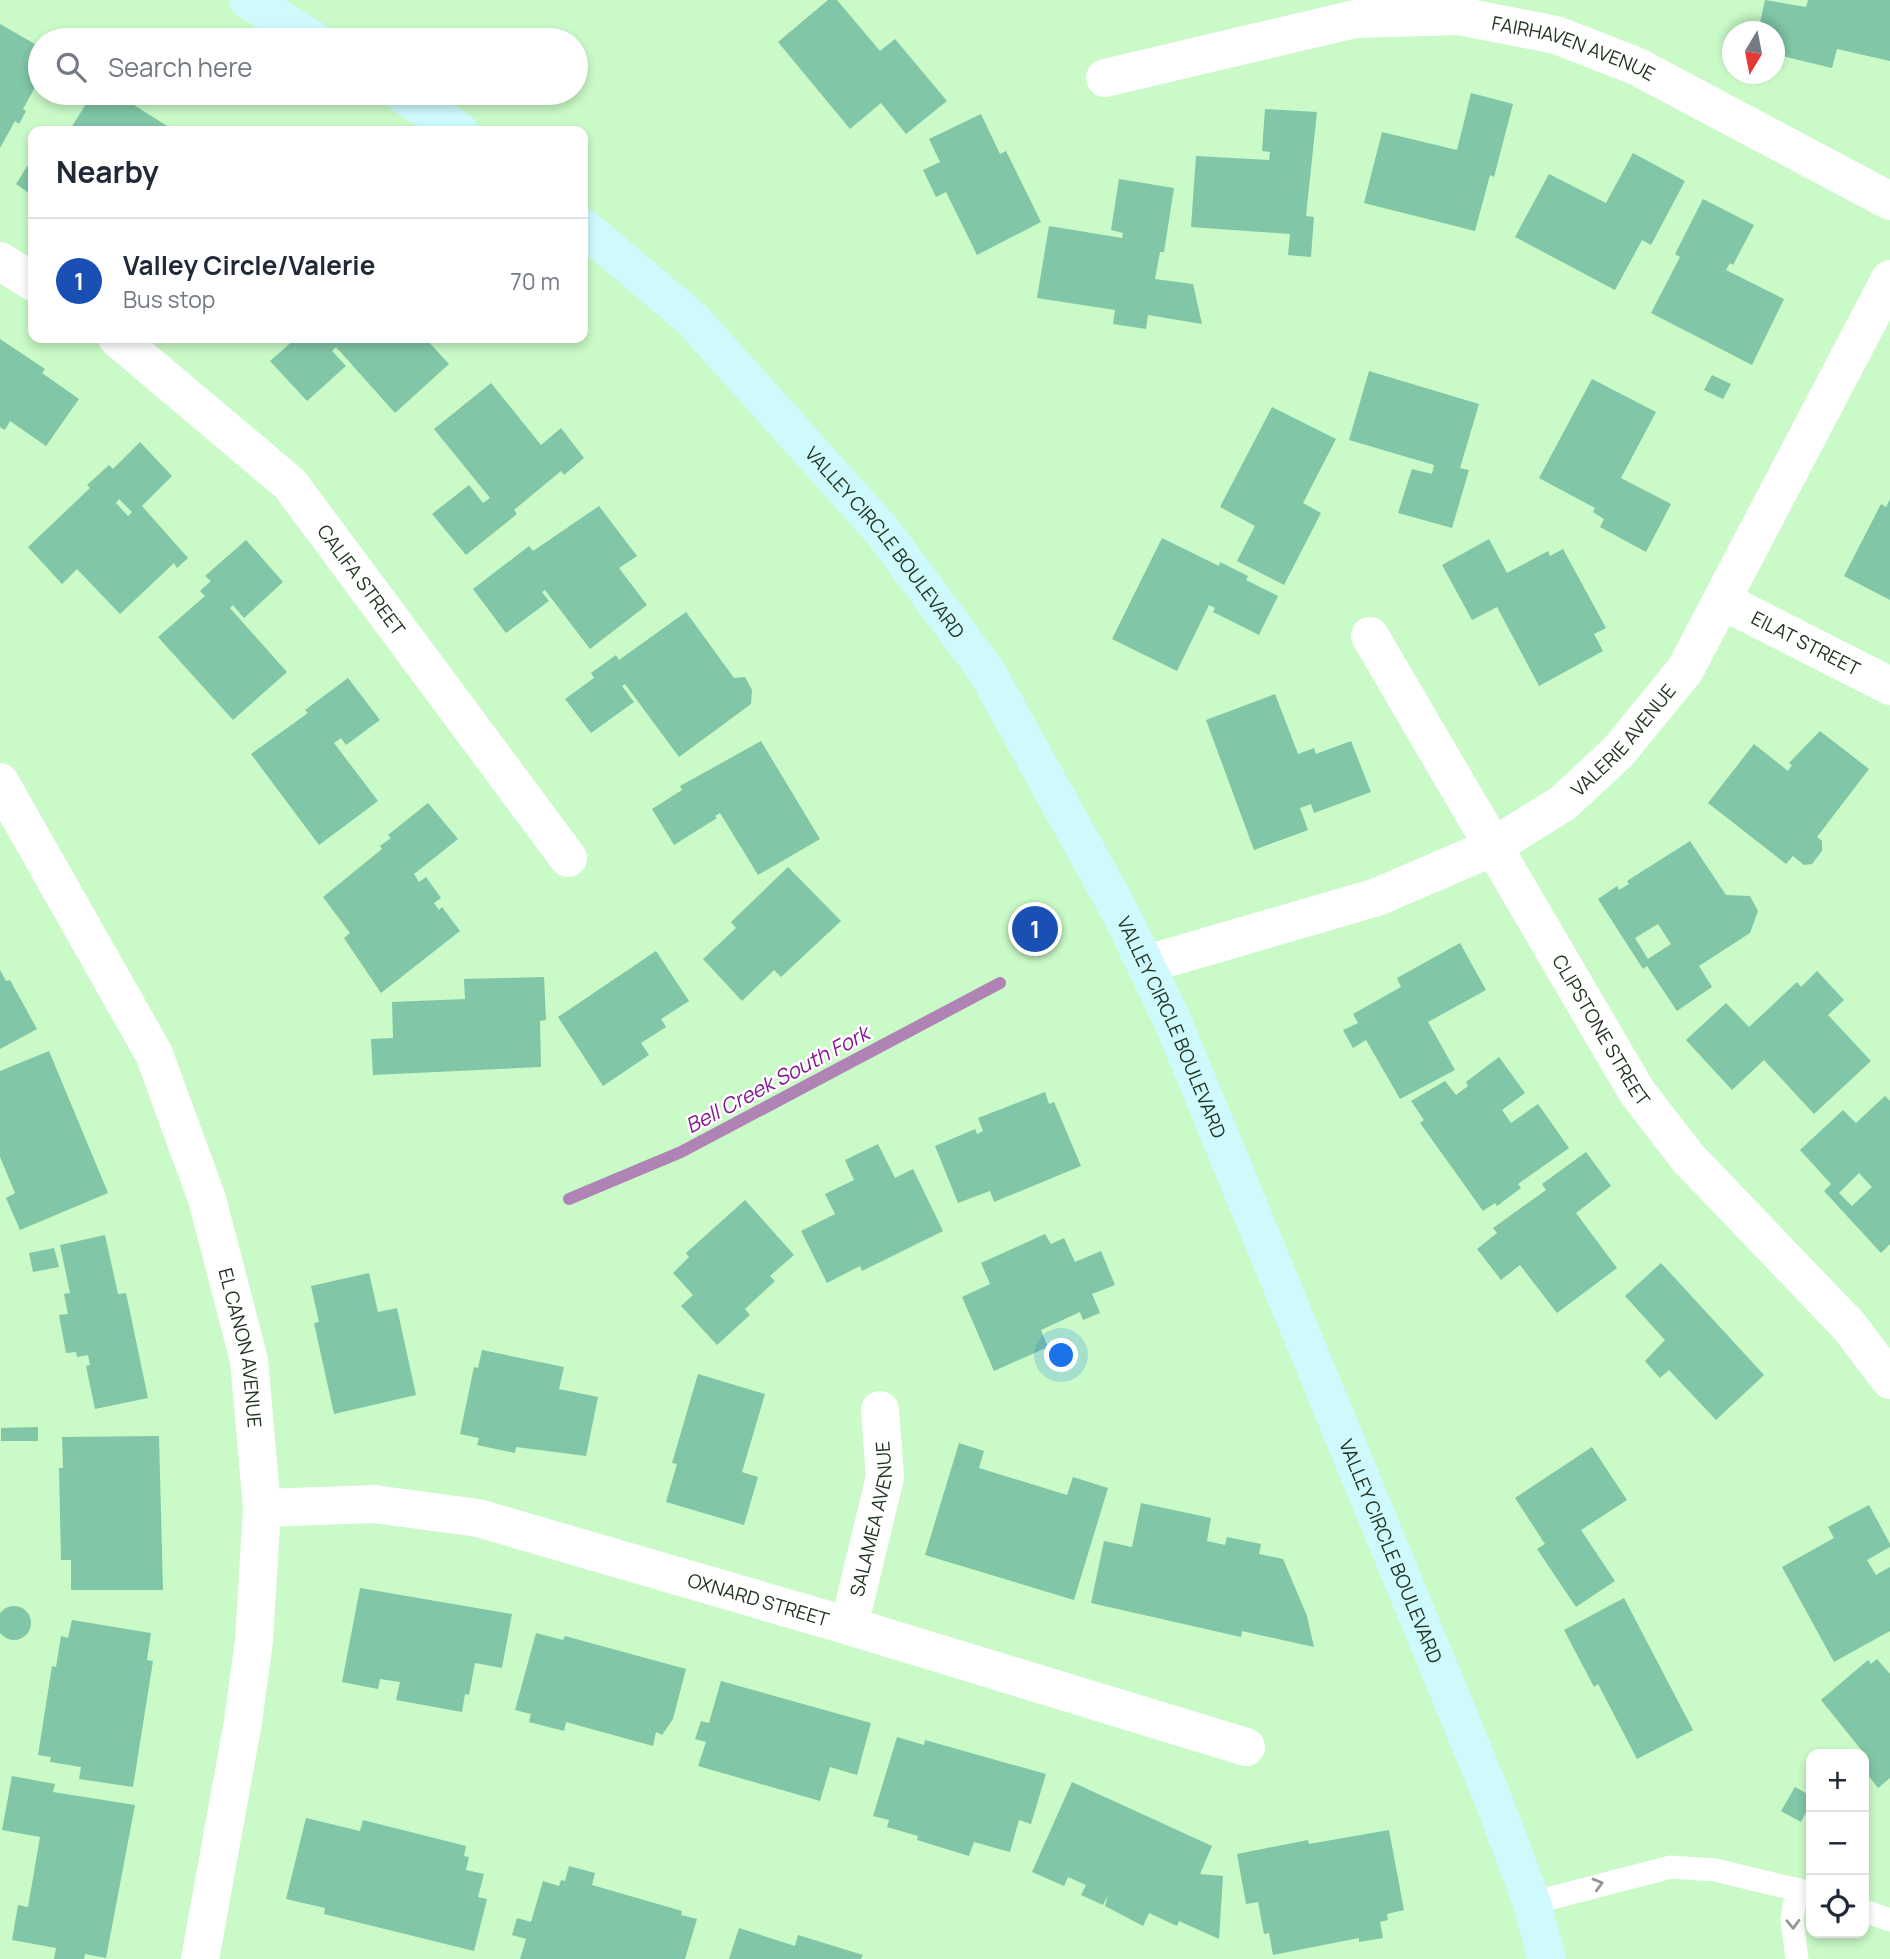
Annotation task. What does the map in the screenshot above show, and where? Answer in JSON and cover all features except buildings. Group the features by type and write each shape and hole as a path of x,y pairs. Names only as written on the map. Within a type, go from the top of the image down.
{"main road":[{"path":"248,0 294,28"},
{"path":"419,105 451,126"},
{"name":"VALLEY CIRCLE BOULEVARD","path":"588,232 692,319 883,532 987,672 1147,964 1495,1804 1532,1903 1548,1959"}],"street":[{"name":"FAIRHAVEN AVENUE","path":"1105,78 1355,19 1459,16 1556,35 1636,66 1890,201"},
{"path":"0,261 28,279"},
{"name":"VALERIE AVENUE","path":"1147,964 1377,897 1492,848 1563,803 1618,752 1685,670 1890,279"},
{"name":"CALIFA STREET","path":"123,343 290,484 568,858"},
{"name":"EILAT STREET","path":"1723,601 1890,685"},
{"name":"CLIPSTONE STREET","path":"1370,636 1637,1092 1688,1158 1849,1326 1890,1380"},
{"name":"EL CANON AVENUE","path":"0,782 154,1054 207,1199 249,1360 262,1508 254,1641 245,1709 200,1959"},
{"name":"SALAMEA AVENUE","path":"849,1626 885,1477 880,1410"},
{"name":"OXNARD STREET","path":"262,1508 374,1504 478,1518 849,1626 1246,1747"}],"lane":[{"path":"1532,1903 1671,1867 1715,1870 1804,1891 1792,1919 1797,1959"},
{"path":"1869,1913 1890,1920"}],"waterway":[{"name":"Bell Creek South Fork","path":"569,1199 681,1152 1000,983"}],"place":[{"name":"Valley Circle/Valerie","path":"1035,929"}]}
